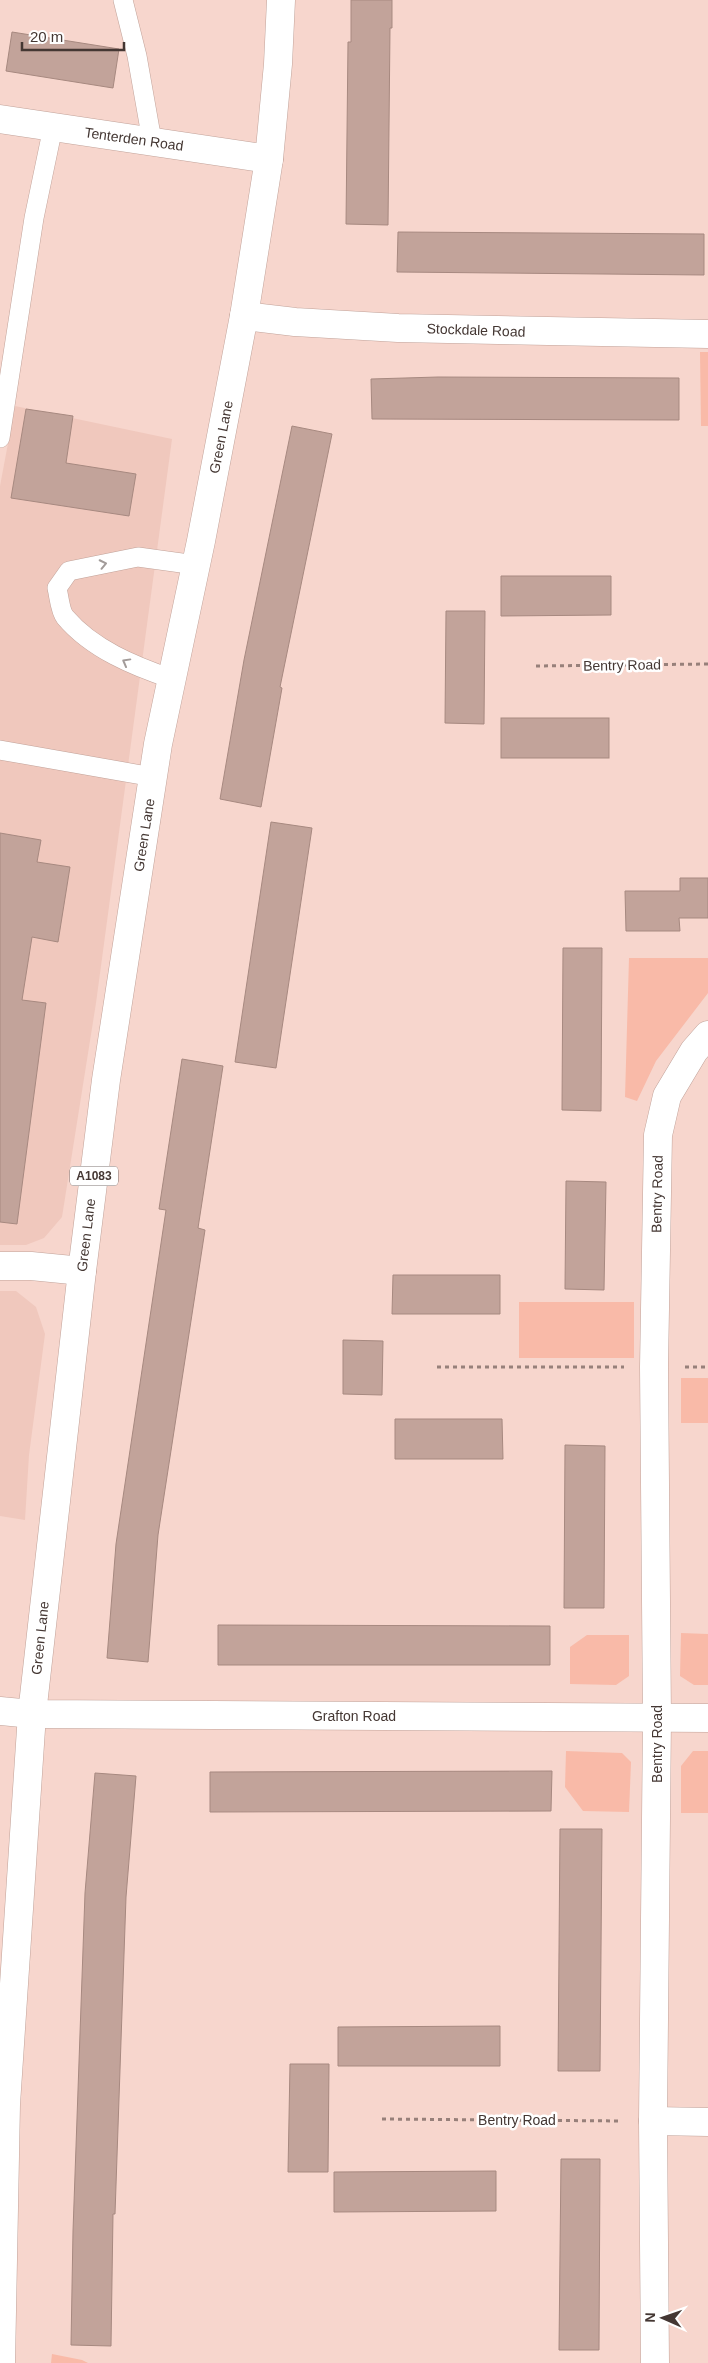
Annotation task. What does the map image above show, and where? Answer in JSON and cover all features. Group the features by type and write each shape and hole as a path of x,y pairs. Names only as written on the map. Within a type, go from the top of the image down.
{"street":[{"name":"Green Lane","path":"1,2363 6,2104 32,1714 82,1271 106,1080 153,777 244,316 268,159 278,64 281,0"},
{"name":"Tenterden Road","path":"0,119 268,159"},
{"name":"Stockdale Road","path":"244,316 296,322 398,328 708,334"},
{"name":"Bentry Road","path":"655,2363 653,2121 657,1718 654,1367 658,1135 667,1096 694,1051 708,1035"},
{"path":"0,1266 31,1266 82,1271"},
{"name":"Grafton Road","path":"0,1711 32,1714 708,1718"},
{"path":"653,2121 708,2122"}],"lane":[{"path":"123,0 137,56 152,142"},
{"path":"0,438 34,218 53,127"},
{"path":"172,678 130,665 92,641 64,616 57,588 69,571 138,557 196,565"},
{"path":"0,750 153,777"}],"path":[{"name":"Bentry Road","path":"536,666 708,664"},
{"path":"437,1366 708,1367"},
{"name":"Bentry Road","path":"382,2119 653,2121"}],"shaded area":[{"path":"700,352 708,352 708,426 701,426"},
{"path":"15,406 172,439 96,1003 62,1217 44,1238 26,1245 0,1245 0,486"},
{"path":"629,958 708,958 708,993 656,1061 637,1101 625,1097"},
{"path":"0,1291 16,1291 36,1307 45,1334 29,1455 25,1520 0,1516"},
{"path":"519,1302 634,1302 634,1358 519,1358"},
{"path":"681,1378 708,1378 708,1423 681,1423"},
{"path":"681,1633 708,1634 708,1685 694,1685 680,1676"},
{"path":"587,1635 629,1635 629,1676 616,1685 570,1684 570,1647"},
{"path":"566,1751 622,1753 631,1762 629,1812 583,1811 565,1787"},
{"path":"693,1751 708,1751 708,1813 681,1813 681,1766"},
{"path":"52,2354 82,2360 88,2363 51,2363"}],"building":[{"path":"351,0 392,0 392,28 390,28 388,225 346,224 348,42 351,42"},
{"path":"12,32 119,49 113,88 6,71"},
{"path":"398,232 704,234 704,275 397,272"},
{"path":"438,377 679,378 679,420 372,419 371,379"},
{"path":"26,409 73,416 66,463 136,474 129,516 11,498"},
{"path":"292,426 332,434 280,687 282,688 261,807 220,799 244,660"},
{"path":"501,576 611,576 611,615 501,616"},
{"path":"446,611 485,611 484,724 445,723"},
{"path":"501,718 609,718 609,758 501,758"},
{"path":"271,822 312,828 276,1068 235,1062"},
{"path":"0,833 41,840 37,862 70,867 58,942 32,937 22,1000 46,1003 17,1224 0,1222"},
{"path":"680,878 708,878 708,918 679,918 680,931 626,931 625,891 680,891"},
{"path":"563,948 602,948 601,1111 562,1110"},
{"path":"182,1059 223,1066 198,1228 205,1230 158,1535 148,1662 107,1658 116,1544 166,1210 159,1209"},
{"path":"566,1181 606,1182 604,1290 565,1289"},
{"path":"393,1275 500,1275 500,1314 392,1314"},
{"path":"343,1340 383,1341 382,1395 343,1394"},
{"path":"395,1419 502,1419 503,1459 395,1459"},
{"path":"565,1445 605,1446 604,1608 564,1608"},
{"path":"218,1625 550,1626 550,1665 218,1665"},
{"path":"552,1771 551,1811 210,1812 210,1772"},
{"path":"95,1773 136,1776 126,1897 115,2214 113,2214 111,2346 71,2345 73,2231 85,1893"},
{"path":"560,1829 602,1829 600,2071 558,2071"},
{"path":"500,2026 500,2066 338,2066 338,2027"},
{"path":"290,2064 329,2064 328,2172 288,2172"},
{"path":"561,2159 600,2159 599,2350 559,2350"},
{"path":"496,2171 496,2211 334,2212 334,2172"}]}
